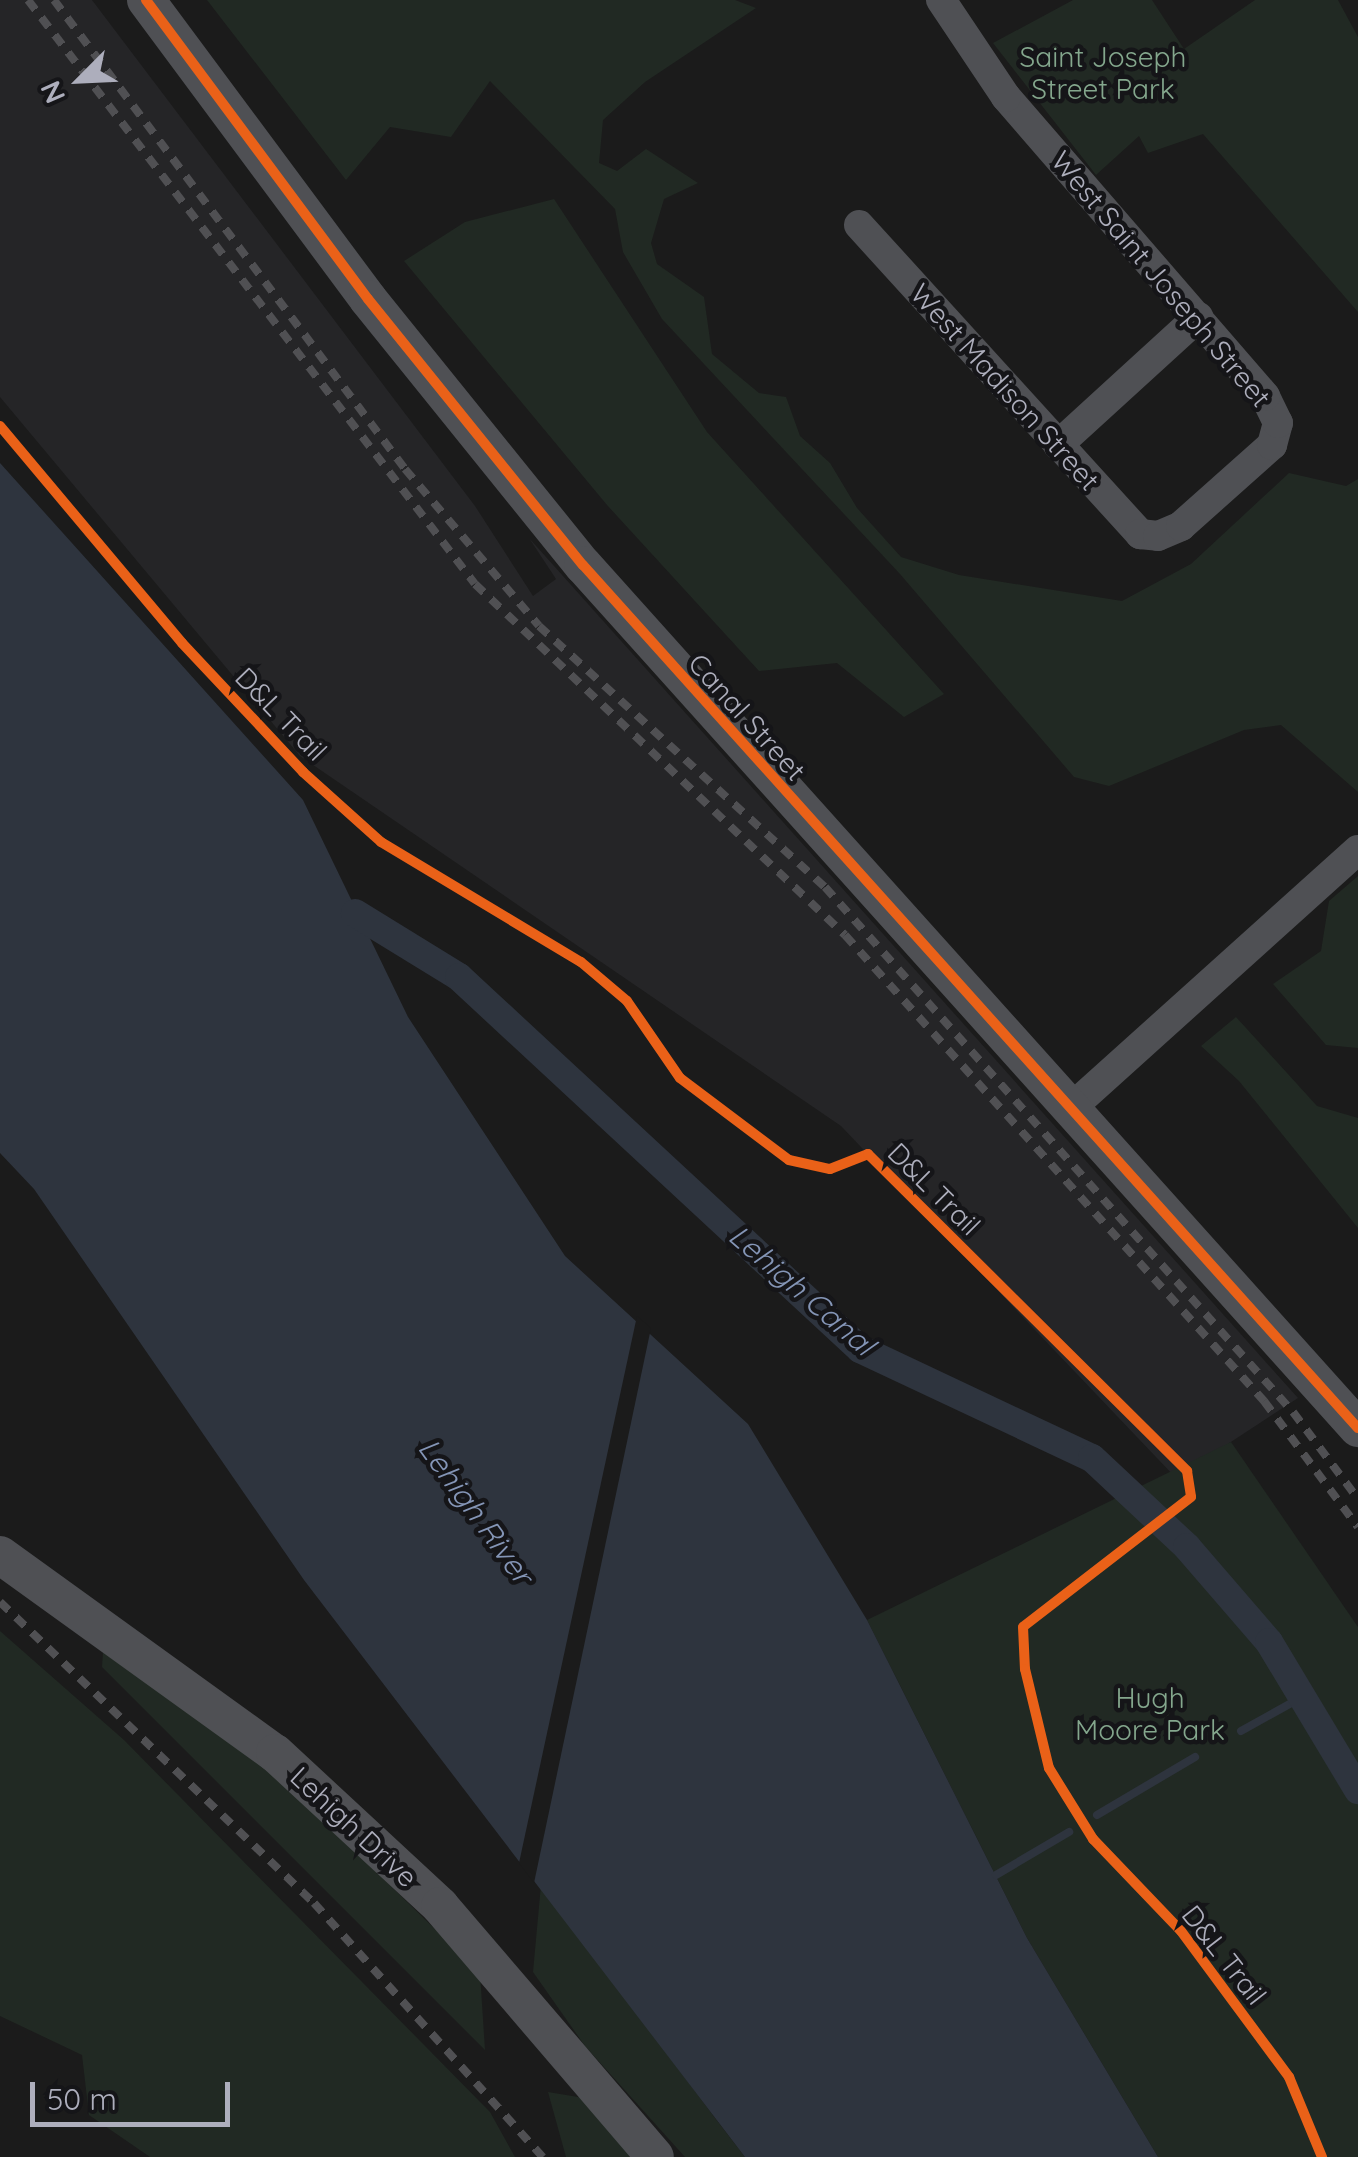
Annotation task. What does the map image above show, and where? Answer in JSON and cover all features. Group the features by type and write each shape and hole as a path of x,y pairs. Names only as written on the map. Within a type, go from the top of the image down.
{"street":[{"name":"Canal Street","path":"146,0 491,454 1070,1109 1358,1428"},
{"name":"West Saint Joseph Street","path":"942,0 1006,96 1266,396 1277,433 1262,456 1182,526 1158,536"},
{"name":"West Madison Street","path":"859,225 1136,531 1158,536"},
{"path":"1058,445 1198,317"},
{"path":"1070,1109 1358,850"},
{"name":"Lehigh Drive","path":"0,1555 275,1753 440,1906 656,2157"}],"shaded area":[{"path":"0,0 92,0 475,506 533,596 556,579 529,538 1298,1398 1176,1478 841,1126 300,756 0,397"}],"green space":[{"path":"207,0 735,0 756,8 645,82 603,120 599,163 617,171 646,149 698,183 664,199 651,243 657,264 704,297 712,354 759,393 786,397 800,436 830,463 857,508 901,557 959,575 1122,601 1191,564 1289,473 1346,486 1358,479 1358,792 1281,725 1244,730 1109,786 1074,777 900,574 662,319 623,252 615,209 490,81 451,137 390,127 346,180"},
{"name":"Saint Joseph Street Park","path":"1073,0 1152,0 1184,49 1255,0 1338,0 1358,37 1358,312 1203,134 1148,153 1139,136 1096,175 993,43"},
{"path":"554,199 707,432 944,694 904,717 837,663 759,671 607,505 404,261 465,222"},
{"path":"1358,876 1358,1048 1326,1045 1273,984 1321,951 1329,901"},
{"path":"1236,1017 1317,1106 1358,1118 1358,1228 1239,1081 1201,1046"},
{"name":"Hugh Moore Park","path":"1231,1442 1358,1627 1358,2157 1158,2157 1027,1938 867,1620"},
{"path":"0,1631 124,1740 490,2112 515,2157 150,2157 89,2115 82,2055 0,2016"},
{"path":"103,1652 276,1774 480,1973 485,2050 102,1667"},
{"path":"541,1885 745,2157 685,2157 585,2046 533,1972"},
{"path":"548,2092 590,2099 637,2157 566,2157"}],"water":[{"name":"Lehigh River","path":"0,463 303,800 408,1017 565,1256 748,1424 867,1620 1027,1938 1158,2157 745,2157 304,1580 34,1189 0,1153"}],"pier":[{"path":"637,1316 651,1328 534,1883 519,1863"}],"waterway":[{"name":"Lehigh Canal","path":"355,913 459,977 860,1349 1092,1458 1187,1547 1269,1642 1358,1790"},
{"path":"1241,1731 1302,1697"},
{"path":"1097,1815 1195,1757"},
{"path":"996,1875 1069,1832"}],"railway":[{"path":"28,0 475,584 845,935 1264,1401 1358,1527"},
{"path":"54,0 405,469 539,626 825,887 1293,1412 1358,1499"},
{"path":"0,1602 314,1903 543,2157"}],"cycle path":[{"path":"146,0 368,299 583,565 1358,1428"},
{"name":"D&L Trail","path":"0,426 182,643 303,772 381,842 581,962 627,1001 680,1078 789,1160 830,1169 868,1154 1187,1471 1191,1497 1023,1627 1025,1669 1049,1768 1093,1839 1181,1931 1289,2077 1322,2157"}]}
